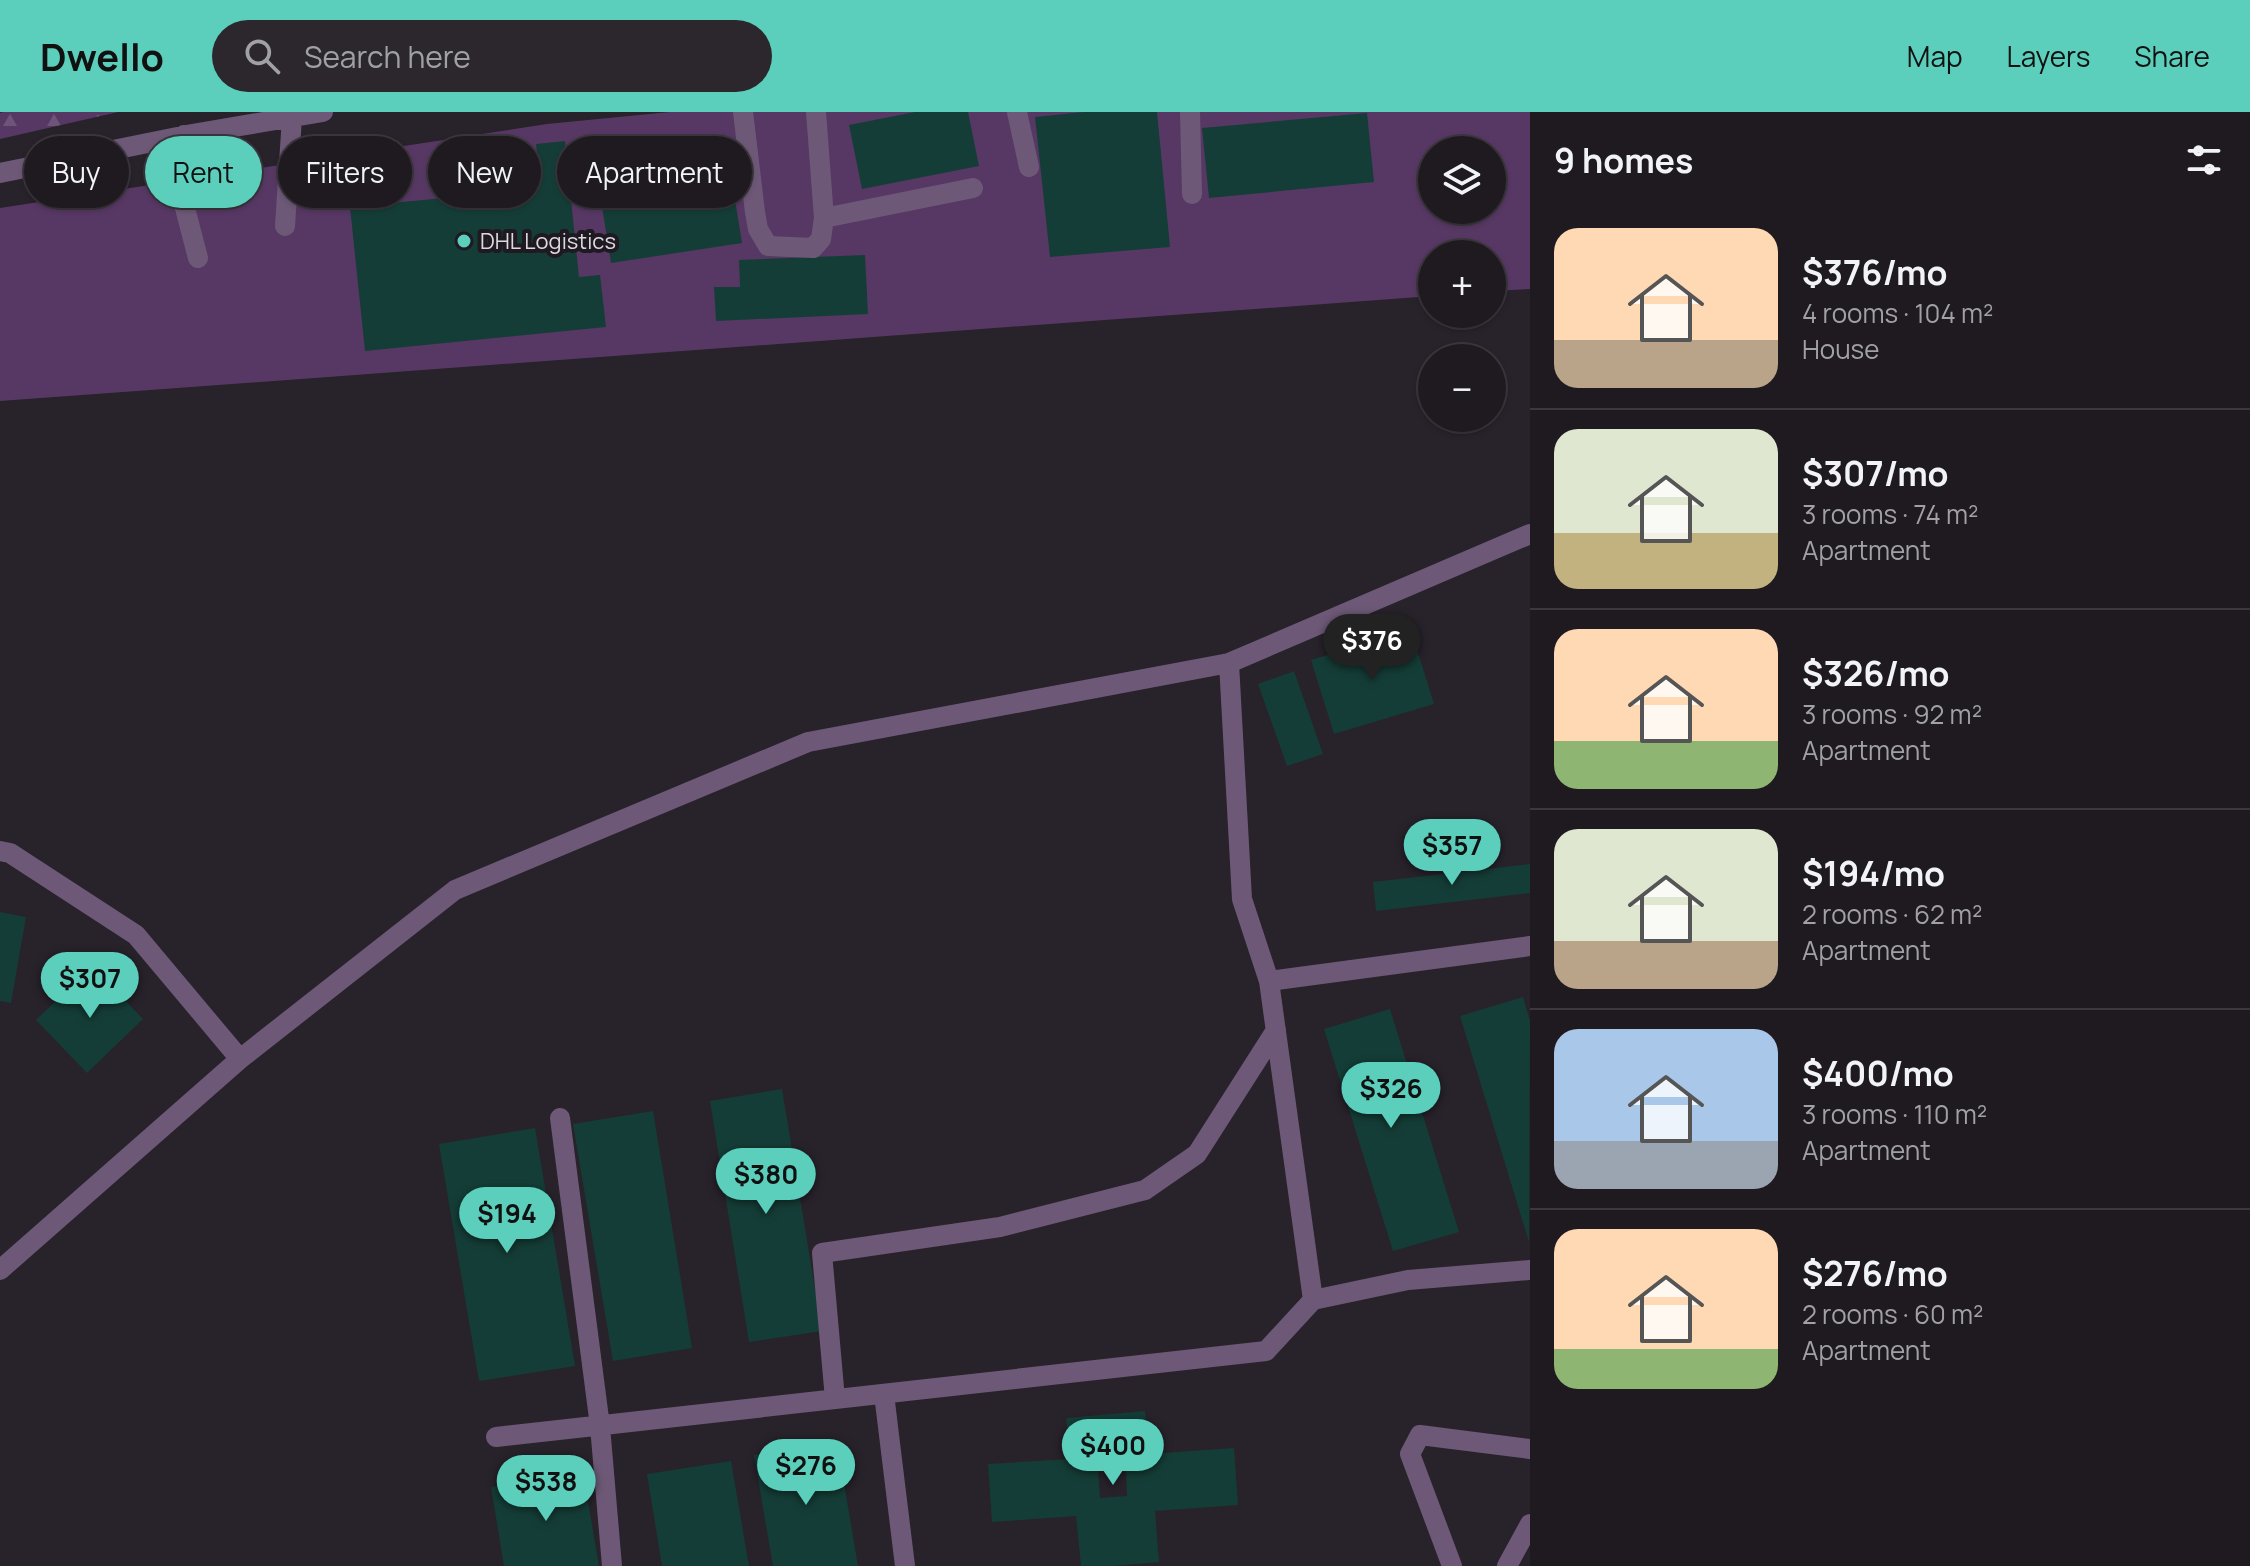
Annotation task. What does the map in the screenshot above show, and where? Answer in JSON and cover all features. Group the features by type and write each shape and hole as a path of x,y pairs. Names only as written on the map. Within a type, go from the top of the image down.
{"street":[{"path":"0,173 184,135 323,112"},
{"path":"743,112 758,229 768,246 813,248 821,239 824,218 816,112"},
{"path":"1017,112 1029,167"},
{"path":"1190,112 1192,194"},
{"path":"285,226 292,117"},
{"path":"184,135 180,189 198,258"},
{"path":"824,218 973,188"},
{"path":"0,1270 240,1059 455,890 808,742 1229,663 1530,534"},
{"path":"1229,663 1242,899 1269,981 1313,1300"},
{"path":"0,851 10,853 136,935 240,1059"},
{"path":"1269,981 1530,946"},
{"path":"835,1399 822,1253 1000,1227 1145,1190 1197,1154 1276,1030"},
{"path":"560,1118 600,1426 612,1566"},
{"path":"496,1437 1266,1351 1313,1300 1408,1280 1530,1270"},
{"path":"884,1394 905,1566"},
{"path":"1452,1566 1410,1454 1420,1435 1530,1449"},
{"path":"1507,1566 1530,1524"}],"green space":[{"path":"118,112 0,139 0,113"},
{"path":"670,112 1530,112 1530,289 1506,290 1506,240 1418,240 1418,297 0,401 0,208 24,204 24,208 129,208 129,188 145,186 145,208 262,208 262,168 278,165 278,208 412,208 412,145 428,142 428,208 541,208 541,136 469,136 547,124"}],"building":[{"path":"915,112 968,112 979,166 862,189 849,125"},
{"path":"1084,112 1157,112 1170,247 1050,257 1035,117"},
{"path":"1367,113 1374,182 1209,198 1202,128"},
{"name":"DHL Logistics","path":"557,142 557,208 572,208 579,277 600,275 606,327 365,351 350,208 412,208 412,201 428,199 428,208 541,208 541,143"},
{"path":"602,208 736,208 742,243 611,263"},
{"path":"865,255 868,314 716,321 714,287 740,287 739,260"},
{"path":"1411,630 1434,704 1334,734 1311,660"},
{"path":"1294,671 1323,754 1287,766 1258,684"},
{"path":"1530,864 1530,893 1376,911 1373,882"},
{"path":"0,912 26,917 11,1003 0,1001"},
{"path":"92,966 143,1019 87,1073 36,1020"},
{"path":"1523,997 1530,1021 1529,1242 1460,1016"},
{"path":"1390,1009 1459,1232 1393,1251 1324,1029"},
{"path":"782,1089 822,1331 749,1342 710,1101"},
{"path":"653,1111 692,1348 613,1361 573,1124"},
{"path":"535,1128 575,1366 479,1381 439,1144"},
{"path":"1145,1411 1149,1454 1234,1448 1238,1505 1155,1511 1159,1562 1114,1566 1081,1566 1076,1516 992,1522 988,1464 1070,1459 1066,1418","holes":["1126,1468 1127,1496 1100,1498 1098,1469"]},
{"path":"837,1442 858,1566 773,1566 754,1455"},
{"path":"731,1461 749,1566 662,1566 647,1474"},
{"path":"583,1472 599,1566 504,1566 491,1487"}],"place":[{"name":"DHL Logistics","path":"464,241"}]}
